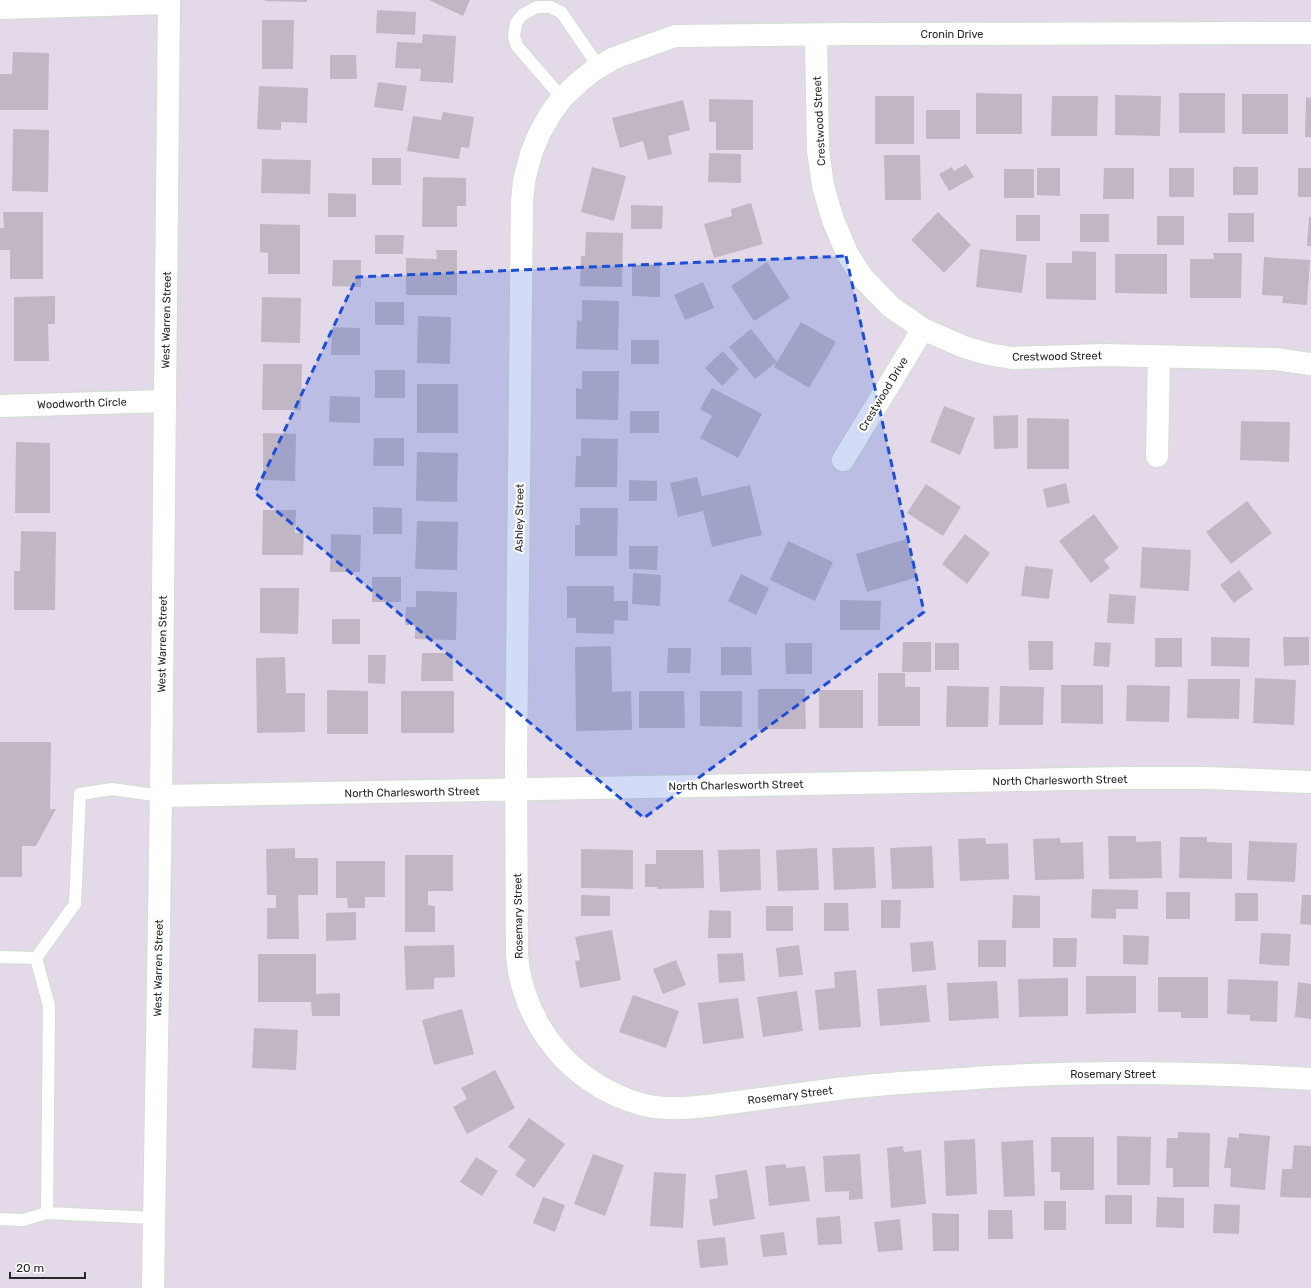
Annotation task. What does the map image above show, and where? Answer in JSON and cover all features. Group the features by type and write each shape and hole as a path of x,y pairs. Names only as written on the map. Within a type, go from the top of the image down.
{"street":[{"path":"0,8 169,2"},
{"name":"West Warren Street","path":"153,1288 169,2"},
{"name":"Cronin Drive","path":"522,246 522,202 524,181 531,154 539,134 562,98 579,82 614,58 675,36 1311,33"},
{"name":"Crestwood Street","path":"816,35 818,150 823,186 833,220 847,253 862,277 891,307 923,329 964,347 988,354 1012,358 1104,356 1275,359 1311,364"},
{"name":"Ashley Street","path":"517,790 522,246"},
{"name":"Crestwood Drive","path":"843,460 923,329"},
{"path":"1157,456 1159,357"},
{"name":"Woodworth Circle","path":"0,406 165,401"},
{"name":"North Charlesworth Street","path":"160,796 1128,778 1207,778 1311,782"},
{"name":"Rosemary Street","path":"517,790 517,954 521,982 527,1002 544,1034 556,1051 571,1066 606,1090 638,1104 668,1108 698,1107 834,1090 965,1079 1085,1073 1186,1074 1311,1079"}],"lane":[{"path":"562,98 517,46 514,36 516,23 522,15 538,7 550,7 561,12 599,67"},
{"path":"36,958 75,904 80,794 112,789 160,796"},
{"path":"0,957 36,958"},
{"path":"36,958 49,1006 47,1213"},
{"path":"0,1219 23,1220 47,1213 154,1218"}],"highlighted area":[{"path":"846,256 924,612 644,818 255,493 357,277"}],"building":[{"path":"307,0 307,2 265,1"},
{"path":"429,0 470,0 463,16"},
{"path":"377,10 416,12 415,35 376,33"},
{"path":"262,20 294,20 293,69 262,69"},
{"path":"423,34 456,36 453,83 420,81 421,69 395,68 397,42 422,43"},
{"path":"13,52 49,53 48,110 0,110 0,74 12,74"},
{"path":"330,55 356,55 357,79 330,79"},
{"path":"378,82 407,86 403,111 374,107"},
{"path":"259,86 308,88 307,123 281,122 281,130 257,129"},
{"path":"976,93 1022,94 1022,134 976,134"},
{"path":"1179,93 1225,93 1225,133 1179,133"},
{"path":"1242,94 1288,94 1288,134 1242,134"},
{"path":"1115,95 1161,96 1160,136 1115,135"},
{"path":"875,96 914,96 914,144 875,144"},
{"path":"1052,96 1098,96 1097,136 1051,136"},
{"path":"1306,97 1311,98 1311,137 1305,137"},
{"path":"709,99 753,100 753,150 716,150 716,122 709,122"},
{"path":"683,100 690,130 668,136 672,154 648,160 643,141 620,148 612,118"},
{"path":"926,110 960,110 960,139 926,139"},
{"path":"443,112 474,117 469,148 461,147 459,159 407,151 413,116 441,120"},
{"path":"13,129 49,130 48,192 12,191"},
{"path":"709,153 741,154 741,183 708,182"},
{"path":"884,155 920,155 921,200 885,200"},
{"path":"372,158 401,158 401,185 372,185"},
{"path":"262,159 311,160 310,194 261,193"},
{"path":"966,164 974,177 949,191 939,174 952,167 954,171"},
{"path":"592,167 626,176 614,221 581,212"},
{"path":"1233,167 1258,167 1258,195 1233,195"},
{"path":"1037,168 1060,168 1060,196 1037,195"},
{"path":"1104,168 1134,168 1134,199 1103,199"},
{"path":"1169,168 1194,168 1194,197 1169,197"},
{"path":"1298,168 1311,168 1311,197 1298,197"},
{"path":"1004,169 1034,169 1034,198 1004,198"},
{"path":"423,177 466,178 466,206 457,206 457,227 422,227"},
{"path":"328,193 356,194 356,217 328,217"},
{"path":"751,203 763,244 714,258 704,224 732,216 731,209"},
{"path":"631,205 663,206 662,229 631,229"},
{"path":"3,212 43,212 43,279 10,279 10,250 0,250 0,228 4,228"},
{"path":"938,212 971,245 944,273 911,240"},
{"path":"1228,213 1254,213 1254,242 1228,242"},
{"path":"1080,214 1109,214 1109,242 1080,242"},
{"path":"1016,215 1040,215 1040,241 1016,241"},
{"path":"1157,216 1184,216 1184,245 1157,245"},
{"path":"1309,217 1311,217 1311,246 1307,246"},
{"path":"260,224 300,225 300,274 268,274 268,253 260,252"},
{"path":"586,232 623,233 622,287 580,286 581,256 585,256"},
{"path":"375,235 404,235 403,254 375,254"},
{"path":"980,249 1027,255 1022,293 976,287"},
{"path":"436,250 457,250 457,295 406,295 406,258 437,259"},
{"path":"1072,251 1096,252 1096,300 1046,299 1046,263 1072,263"},
{"path":"1213,253 1242,253 1241,298 1190,298 1190,259 1214,259"},
{"path":"1115,254 1167,254 1167,294 1115,293"},
{"path":"1264,257 1310,260 1307,305 1282,303 1283,296 1262,295"},
{"path":"333,260 361,260 361,287 332,286"},
{"path":"767,262 790,298 754,321 731,286"},
{"path":"632,265 660,265 660,297 632,296"},
{"path":"703,282 714,308 685,320 674,295"},
{"path":"55,296 55,324 48,324 49,361 14,361 14,297"},
{"path":"262,297 301,298 300,343 261,342"},
{"path":"582,300 619,301 618,350 576,349 577,320 582,321"},
{"path":"375,302 404,302 404,325 375,325"},
{"path":"418,316 451,317 450,364 417,363"},
{"path":"801,322 836,342 809,388 774,367"},
{"path":"332,327 360,328 360,355 331,355"},
{"path":"751,329 777,362 755,379 729,347"},
{"path":"631,340 659,340 659,364 631,364"},
{"path":"723,351 739,369 722,386 705,368"},
{"path":"263,364 302,364 301,410 262,410"},
{"path":"375,370 405,370 405,398 375,398"},
{"path":"582,371 619,371 618,420 576,419 576,388 582,389"},
{"path":"417,384 458,384 458,433 417,433"},
{"path":"712,388 762,414 738,458 700,438 712,416 700,409"},
{"path":"330,396 360,397 360,423 329,422"},
{"path":"944,406 975,418 960,455 930,442"},
{"path":"630,411 659,411 659,433 630,433"},
{"path":"1018,415 1018,448 994,449 993,416"},
{"path":"1027,418 1069,419 1069,469 1027,469"},
{"path":"1241,421 1290,422 1289,462 1240,460"},
{"path":"263,433 296,434 295,481 263,480"},
{"path":"374,438 404,438 404,466 373,466"},
{"path":"581,438 618,439 617,487 575,487 576,456 581,456"},
{"path":"16,442 50,443 50,513 15,513"},
{"path":"417,452 458,453 457,502 416,501"},
{"path":"697,477 702,496 750,485 762,535 712,547 703,511 678,517 670,483"},
{"path":"629,480 657,481 657,501 629,501"},
{"path":"1066,483 1070,503 1047,508 1043,489"},
{"path":"926,484 961,507 943,536 907,513"},
{"path":"1247,501 1272,533 1231,564 1206,532"},
{"path":"373,507 402,508 402,534 373,534"},
{"path":"580,508 618,508 617,556 575,556 575,525 580,525"},
{"path":"263,510 296,510 295,533 304,533 303,555 262,555"},
{"path":"1094,514 1119,548 1104,560 1110,568 1091,583 1059,541"},
{"path":"417,521 458,522 457,570 415,569"},
{"path":"21,531 56,532 55,610 14,610 14,571 20,571"},
{"path":"331,534 361,535 360,572 330,572"},
{"path":"965,534 990,553 967,584 942,564"},
{"path":"906,539 918,577 867,592 856,554"},
{"path":"788,541 833,562 815,601 770,580"},
{"path":"629,546 658,546 657,570 629,569"},
{"path":"1142,547 1191,550 1189,591 1140,588"},
{"path":"1025,566 1053,569 1049,599 1021,596"},
{"path":"1239,570 1253,589 1234,603 1220,585"},
{"path":"633,573 661,575 660,606 632,604"},
{"path":"741,574 769,588 756,615 728,601"},
{"path":"372,577 401,577 401,602 372,602"},
{"path":"567,586 614,586 614,601 628,601 628,621 614,620 614,634 576,633 576,618 567,618"},
{"path":"260,588 299,588 298,634 260,633"},
{"path":"416,591 457,592 456,640 415,639 415,625 405,625 406,607 416,607"},
{"path":"1109,594 1136,596 1134,624 1107,623"},
{"path":"840,600 881,601 880,630 840,630"},
{"path":"332,619 360,619 360,644 332,644"},
{"path":"1211,637 1250,638 1249,667 1211,666"},
{"path":"1283,637 1309,637 1309,665 1284,666"},
{"path":"1155,638 1182,638 1182,667 1155,667"},
{"path":"1028,641 1053,641 1053,670 1029,670"},
{"path":"903,642 931,642 931,672 902,672"},
{"path":"1095,642 1111,643 1109,667 1093,666"},
{"path":"785,643 812,643 812,674 786,674"},
{"path":"935,643 959,643 959,670 935,670"},
{"path":"611,646 612,692 631,691 632,730 576,731 575,647"},
{"path":"721,647 751,647 752,675 721,675"},
{"path":"668,648 691,648 690,673 667,673"},
{"path":"422,653 453,653 453,681 421,681"},
{"path":"368,655 386,655 385,684 368,683"},
{"path":"285,657 286,693 305,693 305,732 257,733 256,658"},
{"path":"878,673 905,673 905,687 920,687 920,726 878,726"},
{"path":"1255,678 1296,680 1294,725 1253,723"},
{"path":"1188,679 1240,679 1239,719 1187,718"},
{"path":"1061,685 1103,685 1103,724 1061,723"},
{"path":"1127,685 1170,686 1169,722 1126,721"},
{"path":"947,686 989,687 988,727 946,727"},
{"path":"1000,686 1044,687 1043,725 999,725"},
{"path":"758,689 805,689 806,729 758,729"},
{"path":"327,690 368,691 368,734 327,734"},
{"path":"819,690 863,690 863,728 819,728"},
{"path":"401,691 454,691 454,733 401,733"},
{"path":"639,691 684,691 685,728 639,728"},
{"path":"700,691 742,691 742,727 700,726"},
{"path":"0,742 51,742 50,809 56,809 36,846 22,846 22,877 0,877"},
{"path":"1108,836 1136,836 1136,842 1161,841 1162,878 1109,879"},
{"path":"1180,837 1207,837 1207,842 1232,843 1232,879 1179,878"},
{"path":"985,838 986,844 1008,843 1009,879 960,881 958,839"},
{"path":"1060,838 1061,843 1083,842 1084,879 1035,880 1033,839"},
{"path":"1249,841 1297,843 1295,882 1247,880"},
{"path":"932,846 934,888 892,889 890,848"},
{"path":"874,847 876,888 834,890 832,848"},
{"path":"295,848 295,858 318,858 318,895 298,895 299,939 267,939 267,908 276,908 276,895 267,895 266,849"},
{"path":"817,848 819,890 778,891 776,850"},
{"path":"581,849 633,850 633,889 581,888"},
{"path":"760,849 761,890 720,892 718,850"},
{"path":"656,850 703,850 704,888 657,889 657,887 645,887 645,864 656,864"},
{"path":"405,855 453,855 453,891 428,891 428,905 435,906 435,932 405,932"},
{"path":"336,861 385,861 385,897 365,897 365,908 348,908 347,898 336,898"},
{"path":"1092,889 1138,890 1138,909 1116,909 1116,919 1091,918"},
{"path":"1166,892 1190,892 1190,919 1166,919"},
{"path":"1235,893 1258,893 1258,921 1235,921"},
{"path":"581,895 610,896 610,916 581,916"},
{"path":"1013,895 1040,896 1040,928 1012,928"},
{"path":"1302,895 1311,895 1311,925 1300,924"},
{"path":"881,900 901,900 900,928 881,928"},
{"path":"824,903 848,903 849,931 824,931"},
{"path":"766,906 793,906 793,931 766,931"},
{"path":"709,910 731,911 731,938 708,938"},
{"path":"356,912 356,940 326,941 326,913"},
{"path":"612,930 621,980 580,988 575,961 580,960 575,937"},
{"path":"1261,933 1291,934 1289,966 1259,964"},
{"path":"1123,935 1149,936 1148,965 1123,964"},
{"path":"1053,938 1077,938 1076,967 1053,967"},
{"path":"978,940 1006,940 1006,967 978,967"},
{"path":"933,941 936,970 912,972 910,943"},
{"path":"454,945 455,977 434,978 434,989 406,990 404,946"},
{"path":"799,945 803,975 779,977 776,948"},
{"path":"743,953 745,981 719,983 717,954"},
{"path":"258,954 316,954 316,994 340,993 340,1016 312,1016 311,1002 258,1002"},
{"path":"676,960 686,985 663,994 653,969"},
{"path":"856,970 861,1027 819,1030 815,990 835,988 834,972"},
{"path":"1086,976 1136,976 1136,1013 1086,1014"},
{"path":"1158,977 1208,977 1208,1018 1181,1018 1181,1012 1158,1012"},
{"path":"1068,978 1068,1016 1019,1017 1018,979"},
{"path":"1228,979 1278,981 1277,1022 1250,1021 1250,1015 1227,1014"},
{"path":"997,981 999,1018 949,1021 947,983"},
{"path":"1298,982 1311,984 1311,1019 1295,1017"},
{"path":"926,985 930,1022 880,1026 877,989"},
{"path":"797,991 803,1031 763,1037 757,997"},
{"path":"633,995 679,1011 666,1048 619,1032"},
{"path":"738,998 744,1038 703,1044 698,1003"},
{"path":"462,1009 474,1054 434,1065 422,1020"},
{"path":"254,1028 298,1030 296,1070 252,1068"},
{"path":"495,1070 515,1108 467,1134 453,1107 467,1099 461,1088"},
{"path":"529,1118 565,1144 534,1188 515,1175 526,1160 508,1147"},
{"path":"1178,1132 1210,1133 1209,1187 1173,1187 1173,1168 1166,1168 1167,1138 1178,1138"},
{"path":"1239,1133 1270,1136 1265,1190 1230,1187 1231,1168 1224,1168 1228,1137 1239,1138"},
{"path":"1117,1136 1151,1137 1150,1185 1117,1185"},
{"path":"1051,1137 1094,1137 1094,1190 1060,1190 1060,1172 1051,1172"},
{"path":"975,1139 977,1194 946,1196 944,1141"},
{"path":"1033,1140 1035,1196 1004,1197 1001,1142"},
{"path":"1294,1145 1311,1146 1311,1198 1280,1197 1282,1169 1292,1169"},
{"path":"903,1146 904,1152 921,1150 926,1204 891,1208 887,1148"},
{"path":"593,1154 624,1165 605,1216 574,1204"},
{"path":"860,1154 863,1199 849,1200 849,1191 825,1192 823,1156"},
{"path":"476,1157 498,1171 482,1196 460,1182"},
{"path":"786,1164 786,1168 805,1166 810,1201 769,1206 765,1166"},
{"path":"747,1170 755,1219 713,1226 709,1200 718,1198 715,1175"},
{"path":"654,1172 686,1174 683,1228 650,1226"},
{"path":"1105,1195 1132,1195 1132,1224 1105,1224"},
{"path":"543,1197 565,1205 555,1232 533,1223"},
{"path":"1157,1197 1184,1198 1184,1228 1156,1227"},
{"path":"1044,1201 1066,1201 1066,1230 1044,1230"},
{"path":"1214,1204 1240,1205 1239,1234 1213,1233"},
{"path":"988,1210 1012,1210 1013,1239 988,1239"},
{"path":"932,1213 959,1214 959,1251 933,1251"},
{"path":"840,1216 842,1244 818,1245 816,1218"},
{"path":"900,1219 903,1250 878,1252 874,1222"},
{"path":"784,1232 787,1255 763,1257 760,1235"},
{"path":"725,1237 728,1265 700,1268 697,1240"}]}
